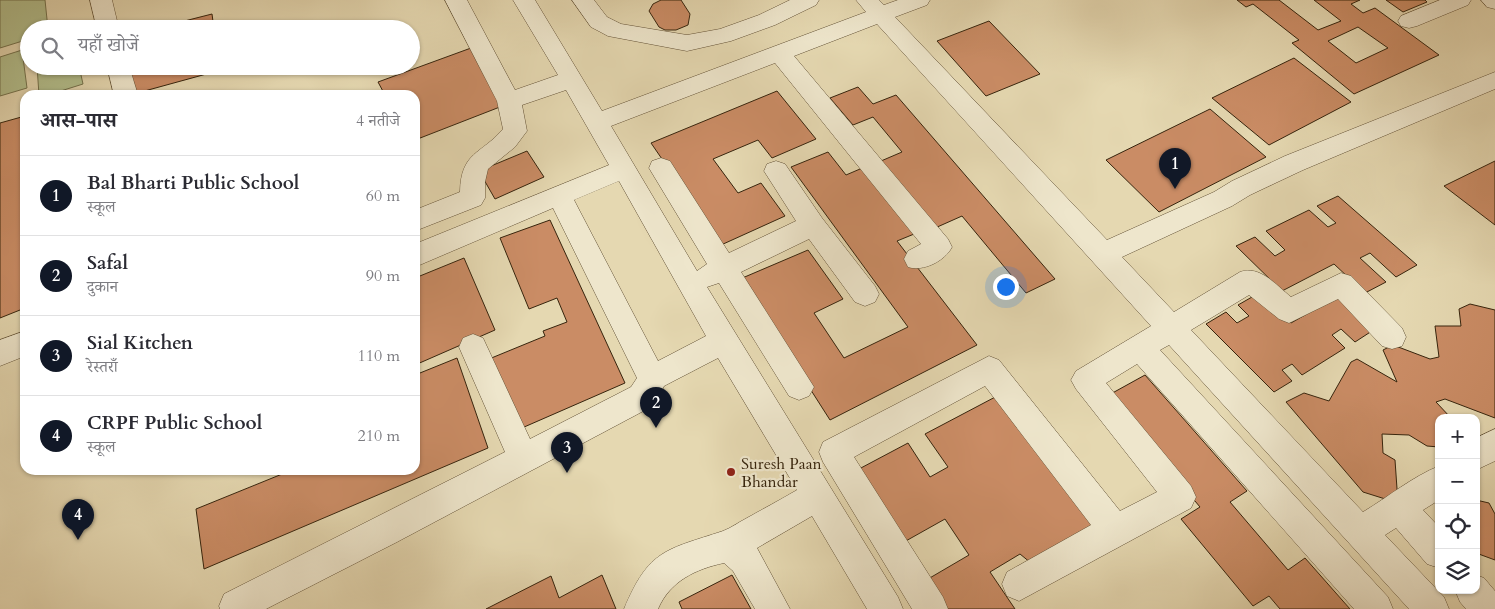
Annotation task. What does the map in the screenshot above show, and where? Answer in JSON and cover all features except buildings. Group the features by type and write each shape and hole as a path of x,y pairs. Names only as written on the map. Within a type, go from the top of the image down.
{"street":[{"path":"101,0 106,20"},
{"path":"420,219 472,198 471,179 476,167 488,154 507,142 515,131 509,102 456,0"},
{"path":"524,0 724,341 886,609"},
{"path":"583,0 599,22 616,31 687,43 723,36 767,20 808,0"},
{"path":"597,122 779,53 874,7 919,0"},
{"path":"1409,21 1460,0"},
{"path":"874,7 1432,609"},
{"path":"779,53 938,247 916,259"},
{"path":"120,75 125,90"},
{"path":"509,102 572,79"},
{"path":"1103,254 1223,199 1241,188 1294,163 1495,80"},
{"path":"661,168 799,387"},
{"path":"420,254 624,169"},
{"path":"776,171 864,294"},
{"path":"236,606 524,459 641,397 649,388 652,378 559,195"},
{"path":"692,285 813,225"},
{"path":"1019,584 1115,530 1180,497 1086,380 1250,280 1289,310 1342,284 1392,337"},
{"path":"652,378 724,341"},
{"path":"0,353 20,345"},
{"path":"473,347 524,459"},
{"path":"1140,348 1376,609"},
{"path":"931,609 834,452 989,369 1115,530"},
{"path":"1480,453 1495,443"},
{"path":"1360,531 1400,508 1435,484"},
{"path":"641,609 657,578 682,560 708,550 729,546 817,496"},
{"path":"1400,508 1436,549"},
{"path":"729,546 744,559 774,609"},
{"path":"1475,594 1488,609"}],"green space":[{"path":"0,0 45,0 47,20 20,20 20,42 0,48"},
{"path":"20,51 20,75 25,75 27,88 0,96 0,57"},
{"path":"38,75 81,75 83,84 64,90 39,90"}],"place":[{"name":"Bal Bharti Public School","path":"1175,189"},
{"name":"Safal","path":"656,428"},
{"name":"Suresh Paan Bhandar","path":"731,472"},
{"name":"Sial Kitchen","path":"567,473"},
{"name":"CRPF Public School","path":"78,540"}]}
